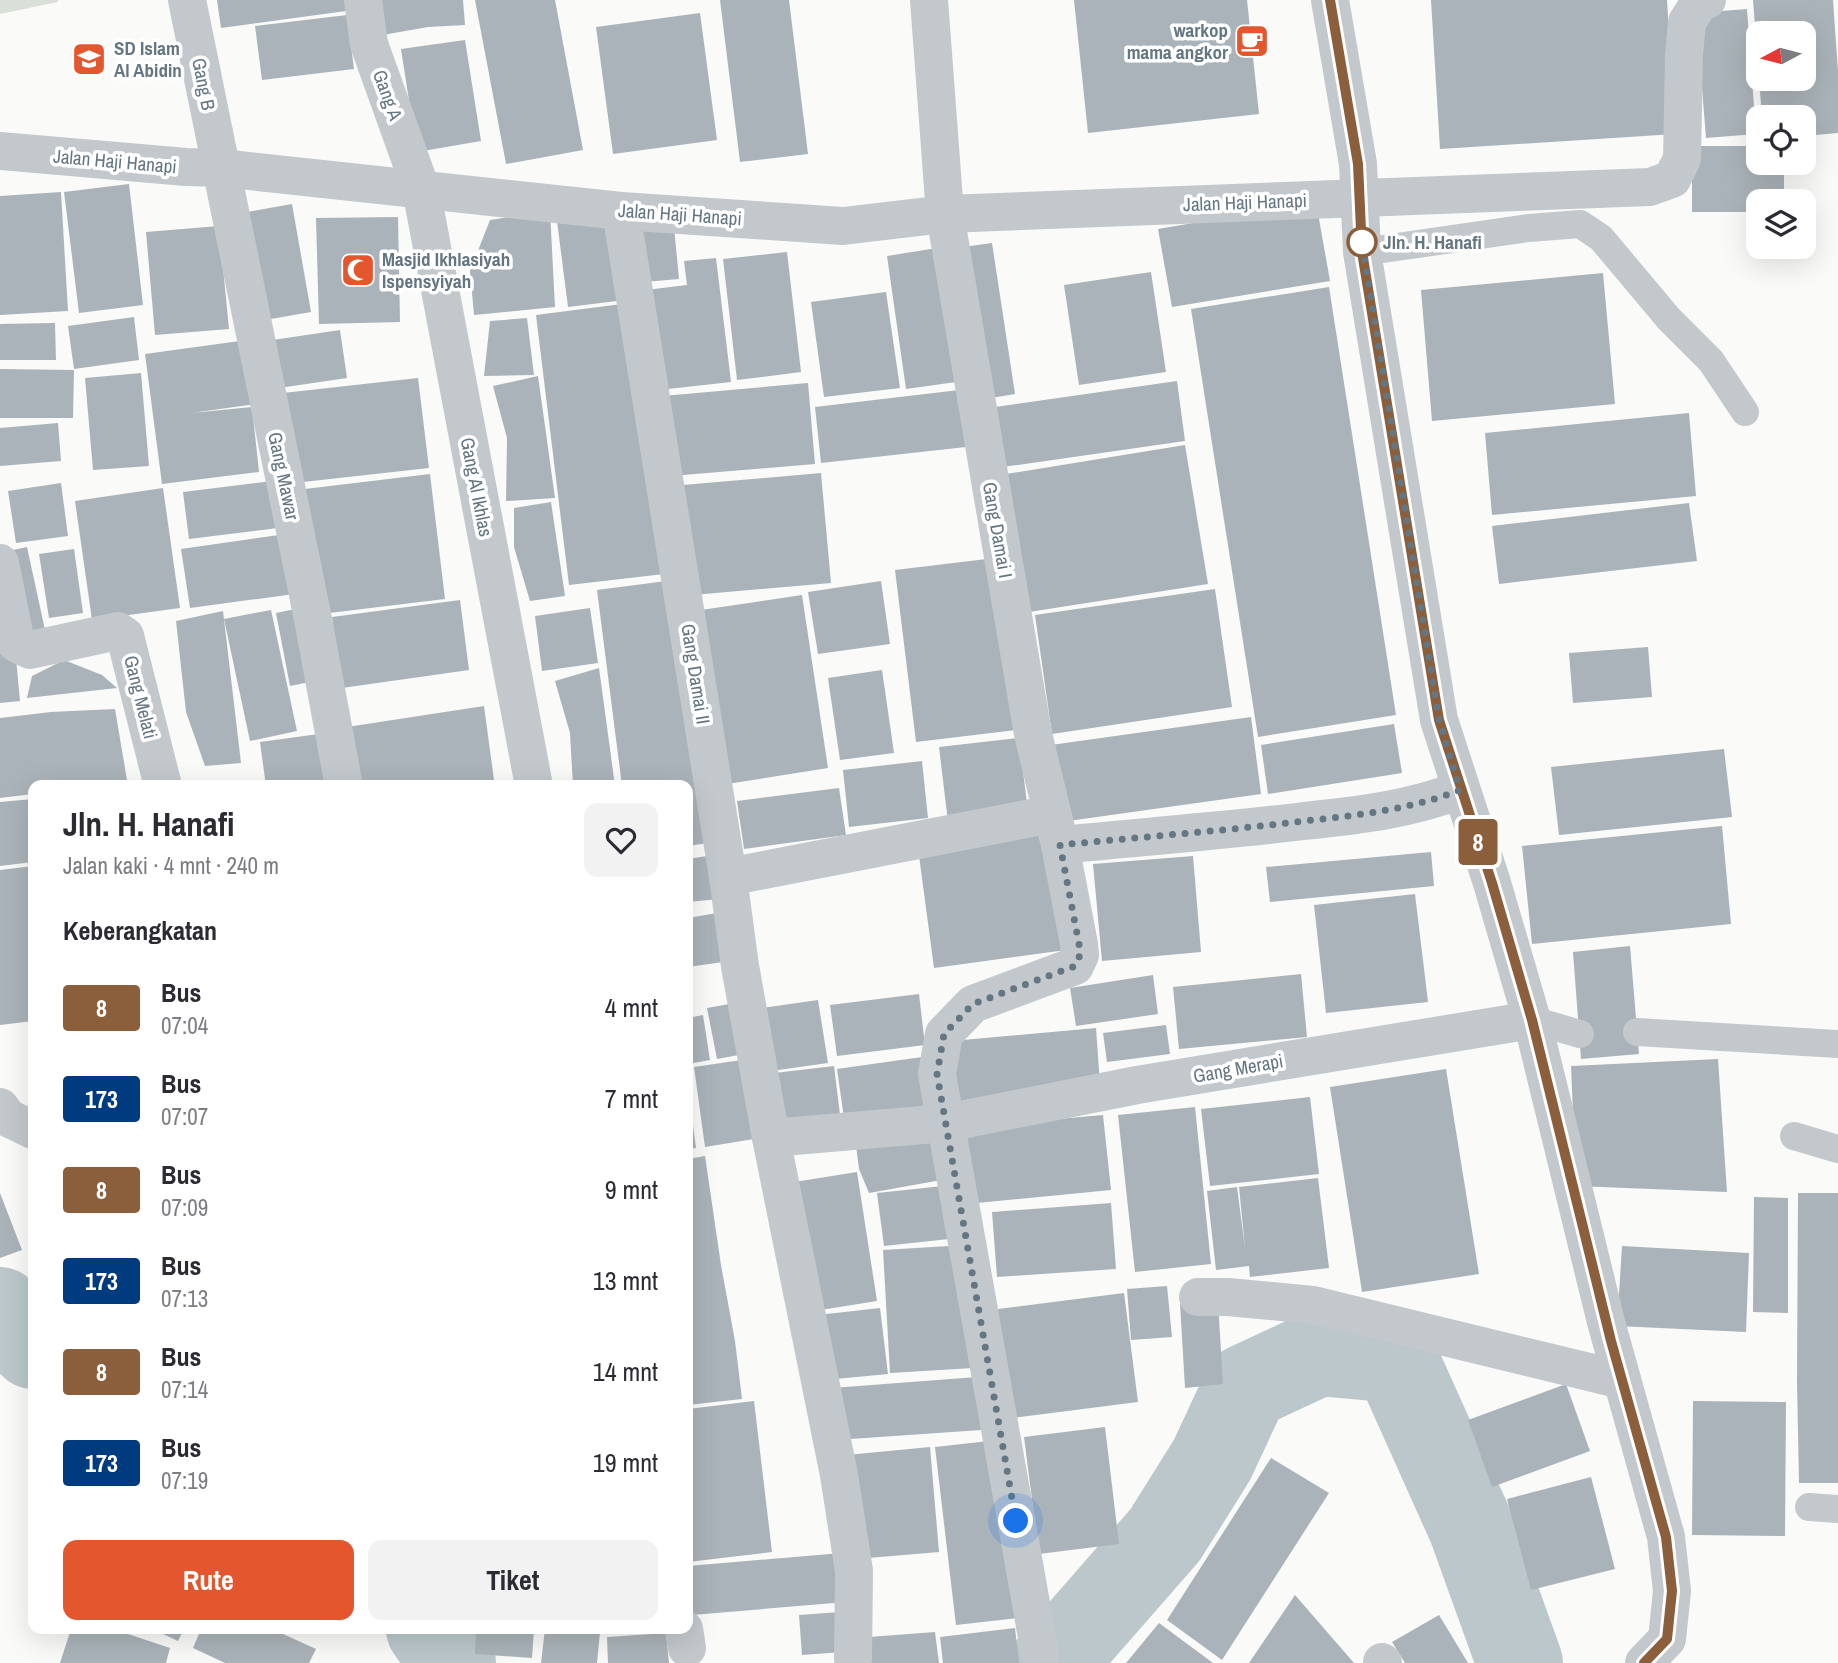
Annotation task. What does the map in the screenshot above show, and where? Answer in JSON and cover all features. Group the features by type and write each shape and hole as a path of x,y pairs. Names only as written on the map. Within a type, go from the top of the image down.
{"street":[{"name":"Gang B","path":"187,0 221,168"},
{"name":"Gang A","path":"363,0 369,44 421,189"},
{"name":"Gang Damai I","path":"929,0 945,214 1033,734 1056,830 1080,955 1075,966 973,1004 944,1034 937,1074 1040,1654"},
{"path":"1330,0 1358,164 1362,252 1439,720 1492,883 1532,1020 1622,1380 1666,1537 1672,1591 1667,1639 1644,1663"},
{"name":"Jalan Haji Hanapi","path":"0,151 221,168 621,211 843,226 945,214 1650,187 1672,179 1682,159 1687,22 1699,3 1707,0"},
{"name":"Gang Mawar","path":"221,168 311,609 343,780"},
{"name":"Gang Al Ikhlas","path":"421,189 533,780"},
{"name":"Gang Damai II","path":"621,211 740,966 771,1138 844,1502 854,1571 853,1659"},
{"name":"Gang Melati","path":"0,563 8,644 30,650 123,632 161,780"},
{"path":"728,877 1056,830 1275,825 1426,803 1460,790"},
{"name":"Gang Merapi","path":"771,1138 946,1123 1137,1085 1532,1020"},
{"path":"0,1107 8,1118 28,1127"},
{"path":"1198,1297 1314,1305 1622,1380"}],"lane":[{"path":"1362,252 1529,228 1580,225 1601,238 1669,319 1711,362 1745,412"},
{"path":"1532,1020 1580,1034"},
{"path":"1637,1032 1838,1044"},
{"path":"1794,1136 1838,1149"},
{"path":"1809,1507 1838,1509"}],"shaded area":[{"path":"0,0 58,0 58,2 0,14"}],"building":[{"path":"217,0 345,0 346,11 221,28"},
{"path":"371,0 463,0 465,25 428,27 377,36"},
{"path":"475,0 555,0 583,150 506,164"},
{"path":"720,0 789,0 808,154 740,162"},
{"path":"1074,0 1247,0 1259,114 1088,133"},
{"path":"1431,0 1667,0 1675,134 1440,149"},
{"path":"1753,0 1833,0 1838,71 1838,133 1816,135 1816,105 1761,105 1760,91 1816,91 1816,21 1755,21"},
{"path":"1747,9 1746,91 1753,91 1754,105 1746,105 1746,135 1706,138 1696,13"},
{"path":"700,13 717,140 613,154 596,27"},
{"path":"347,15 354,69 262,80 255,26"},
{"path":"465,40 481,141 417,152 401,49"},
{"path":"1692,146 1746,146 1746,175 1784,175 1784,189 1746,189 1746,212 1692,212"},
{"path":"129,184 143,305 79,313 64,192"},
{"path":"61,192 68,311 0,315 0,196"},
{"path":"1316,202 1330,281 1172,307 1158,229"},
{"path":"292,204 311,312 265,320 247,212"},
{"path":"550,211 555,307 474,315 470,271 490,220"},
{"path":"615,214 625,300 568,307 557,221"},
{"name":"Masjid Ikhlasiyah Ispensyiyah","path":"398,217 400,322 319,324 316,218"},
{"path":"219,226 229,329 155,335 146,232"},
{"path":"674,227 679,279 644,282 639,231"},
{"path":"992,243 1015,394 985,399 963,247"},
{"path":"937,248 956,382 906,389 887,256"},
{"path":"787,252 801,372 737,380 723,259"},
{"path":"716,258 731,382 659,390 646,290 687,285 684,261"},
{"path":"1151,272 1166,372 1079,385 1064,285"},
{"path":"1603,273 1615,404 1432,421 1421,290"},
{"path":"1329,287 1396,715 1258,737 1191,309"},
{"path":"886,292 900,388 824,397 811,302"},
{"path":"630,303 664,574 569,585 536,315"},
{"path":"134,317 139,360 74,369 68,326"},
{"path":"527,318 534,375 484,376 490,321"},
{"path":"55,323 56,360 0,360 0,324"},
{"path":"340,330 347,378 272,389 266,341"},
{"path":"247,340 256,404 191,413 252,407 259,472 162,484 145,354"},
{"path":"0,369 74,370 73,418 0,418"},
{"path":"141,373 149,466 93,470 85,378"},
{"path":"538,376 555,498 506,501 507,438 493,386"},
{"path":"418,378 429,468 294,483 283,393"},
{"path":"1177,381 1185,441 1003,467 995,407"},
{"path":"808,383 815,464 671,476 663,396"},
{"path":"959,390 966,447 821,463 815,407"},
{"path":"1689,413 1696,496 1492,515 1485,433"},
{"path":"58,423 61,461 0,466 0,428"},
{"path":"1185,445 1208,584 1029,612 1006,474"},
{"path":"821,473 831,583 693,595 683,485"},
{"path":"430,474 445,599 321,614 305,489"},
{"path":"272,481 278,528 189,539 183,492"},
{"path":"61,483 68,536 16,543 8,491"},
{"path":"163,488 180,608 92,620 75,501"},
{"path":"551,502 565,596 530,601 514,547 514,508"},
{"path":"1689,503 1697,561 1499,584 1492,526"},
{"path":"286,534 294,594 190,608 181,549"},
{"path":"27,547 45,630 22,635 4,552"},
{"path":"74,549 83,613 49,618 39,554"},
{"path":"995,558 1016,730 916,742 895,570"},
{"path":"674,580 708,843 693,845 693,780 621,780 597,590"},
{"path":"881,581 890,644 818,654 808,592"},
{"path":"1215,589 1232,707 1052,734 1035,615"},
{"path":"802,595 828,768 721,785 694,611"},
{"path":"460,600 469,670 342,688 332,617"},
{"path":"305,607 319,680 290,686 276,613"},
{"path":"590,608 598,663 542,671 535,616"},
{"path":"271,610 297,731 250,741 224,619"},
{"path":"223,611 241,763 205,766 186,712 176,621"},
{"path":"15,647 20,701 0,703 0,648"},
{"path":"1648,647 1652,697 1573,703 1569,653"},
{"path":"64,660 102,675 117,688 27,698 32,676"},
{"path":"599,668 614,780 573,780 570,733 555,681"},
{"path":"882,670 894,753 840,760 828,678"},
{"path":"484,706 494,780 355,780 347,727"},
{"path":"115,709 127,780 28,780 28,795 0,798 0,718"},
{"path":"1251,717 1261,794 1061,822 1051,745"},
{"path":"1394,724 1402,773 1268,794 1261,745"},
{"path":"326,733 332,780 265,780 260,742"},
{"path":"1019,738 1028,812 948,822 939,747"},
{"path":"1724,749 1732,817 1559,835 1551,767"},
{"path":"922,761 928,818 849,827 843,770"},
{"path":"839,788 846,835 744,849 737,801"},
{"path":"28,799 28,863 0,866 0,802"},
{"path":"1722,826 1731,924 1532,944 1522,846"},
{"path":"1052,831 1066,950 934,968 918,848"},
{"path":"1431,852 1434,886 1270,902 1266,867"},
{"path":"713,855 719,899 693,902 693,858"},
{"path":"1193,856 1201,952 1102,961 1093,864"},
{"path":"28,867 28,1022 0,1025 0,870"},
{"path":"1415,894 1428,1002 1326,1013 1314,905"},
{"path":"717,913 723,962 693,966 693,917"},
{"path":"1630,946 1639,1054 1581,1059 1573,952"},
{"path":"1301,974 1307,1037 1179,1049 1173,987"},
{"path":"1153,975 1158,1014 1076,1026 1070,988"},
{"path":"919,994 925,1045 837,1056 830,1005"},
{"path":"818,1000 828,1063 764,1072 755,1009"},
{"path":"740,1002 750,1053 717,1059 707,1008"},
{"path":"703,1015 710,1060 693,1063 693,1017"},
{"path":"1166,1025 1170,1054 1107,1062 1103,1033"},
{"path":"1096,1028 1100,1085 958,1115 952,1041"},
{"path":"929,1056 936,1105 844,1118 837,1069"},
{"path":"748,1059 760,1138 705,1147 694,1067"},
{"path":"1718,1059 1727,1192 1576,1186 1571,1066"},
{"path":"834,1066 841,1123 773,1132 766,1074"},
{"path":"1446,1069 1479,1274 1362,1292 1330,1087"},
{"path":"1310,1097 1319,1174 1210,1186 1201,1109"},
{"path":"1195,1107 1211,1264 1135,1272 1118,1115"},
{"path":"1103,1115 1111,1190 966,1204 959,1128"},
{"path":"693,1126 696,1148 693,1148"},
{"path":"939,1129 947,1179 869,1193 859,1169 855,1138"},
{"path":"705,1156 742,1399 693,1404 693,1158"},
{"path":"857,1172 877,1301 808,1312 788,1183"},
{"path":"1318,1178 1329,1268 1250,1277 1249,1266 1216,1270 1207,1191 1237,1187 1245,1248 1239,1187"},
{"path":"943,1186 949,1239 884,1246 877,1193"},
{"path":"0,1193 22,1250 0,1258"},
{"path":"1798,1193 1838,1193 1838,1483 1799,1483"},
{"path":"1754,1197 1788,1198 1788,1313 1753,1312"},
{"path":"1111,1203 1116,1269 997,1277 992,1212"},
{"path":"965,1245 973,1368 890,1373 883,1250"},
{"path":"1622,1246 1749,1253 1746,1332 1617,1326"},
{"path":"1167,1286 1172,1337 1131,1340 1127,1289"},
{"path":"1124,1293 1138,1402 1004,1419 990,1310"},
{"path":"1218,1302 1223,1384 1185,1388 1180,1304"},
{"path":"880,1308 888,1374 825,1380 818,1315"},
{"path":"977,1377 981,1430 836,1440 832,1388"},
{"path":"1566,1384 1590,1451 1492,1487 1468,1420"},
{"path":"754,1401 772,1552 693,1561 693,1408"},
{"path":"1693,1401 1786,1402 1785,1536 1692,1535"},
{"path":"1105,1427 1119,1544 1039,1554 1024,1437"},
{"path":"998,1440 1019,1618 956,1625 935,1447"},
{"path":"930,1447 939,1552 856,1559 847,1455"},
{"path":"1271,1458 1329,1493 1222,1660 1167,1620"},
{"path":"1591,1477 1615,1569 1531,1590 1507,1499"},
{"path":"842,1553 846,1602 693,1615 693,1566"},
{"path":"1295,1595 1354,1663 1249,1663"},
{"path":"840,1612 843,1652 802,1655 799,1615"},
{"path":"1439,1615 1468,1663 1405,1663 1392,1642"},
{"path":"1159,1623 1213,1663 1126,1663"},
{"path":"1015,1628 1019,1663 943,1663 940,1637"},
{"path":"935,1632 939,1663 871,1663 869,1637"},
{"path":"69,1634 128,1634 170,1648 166,1663 60,1663"},
{"path":"163,1634 182,1634 178,1641"},
{"path":"199,1634 283,1634 316,1649 309,1663 225,1663 193,1648"},
{"path":"476,1634 534,1634 532,1658 475,1654"},
{"path":"544,1634 600,1634 597,1663 541,1663"},
{"path":"666,1634 669,1663 608,1663 607,1637"}],"waterway":[{"path":"0,1310 28,1341"},
{"path":"1053,1663 1165,1535 1212,1460 1246,1387 1319,1353 1396,1360 1471,1527 1520,1663"},
{"path":"433,1634 453,1663"}],"bus line":[{"name":"8","path":"1330,0 1358,164 1362,252 1439,720 1492,883 1532,1020 1611,1341 1666,1537 1672,1591 1667,1639 1644,1663"}],"place":[{"name":"warkop mama angkor","path":"1252,41"},
{"name":"SD Islam Al Abidin","path":"89,59"},
{"name":"Jln. H. Hanafi","path":"1362,242"},
{"name":"Masjid Ikhlasiyah Ispensyiyah","path":"358,270"}],"route":[{"path":"1016,1521 937,1074 944,1034 973,1004 1075,966 1080,955 1079,944 1060,845 1275,825 1369,813 1426,803 1460,790 1439,720 1362,242"}]}
